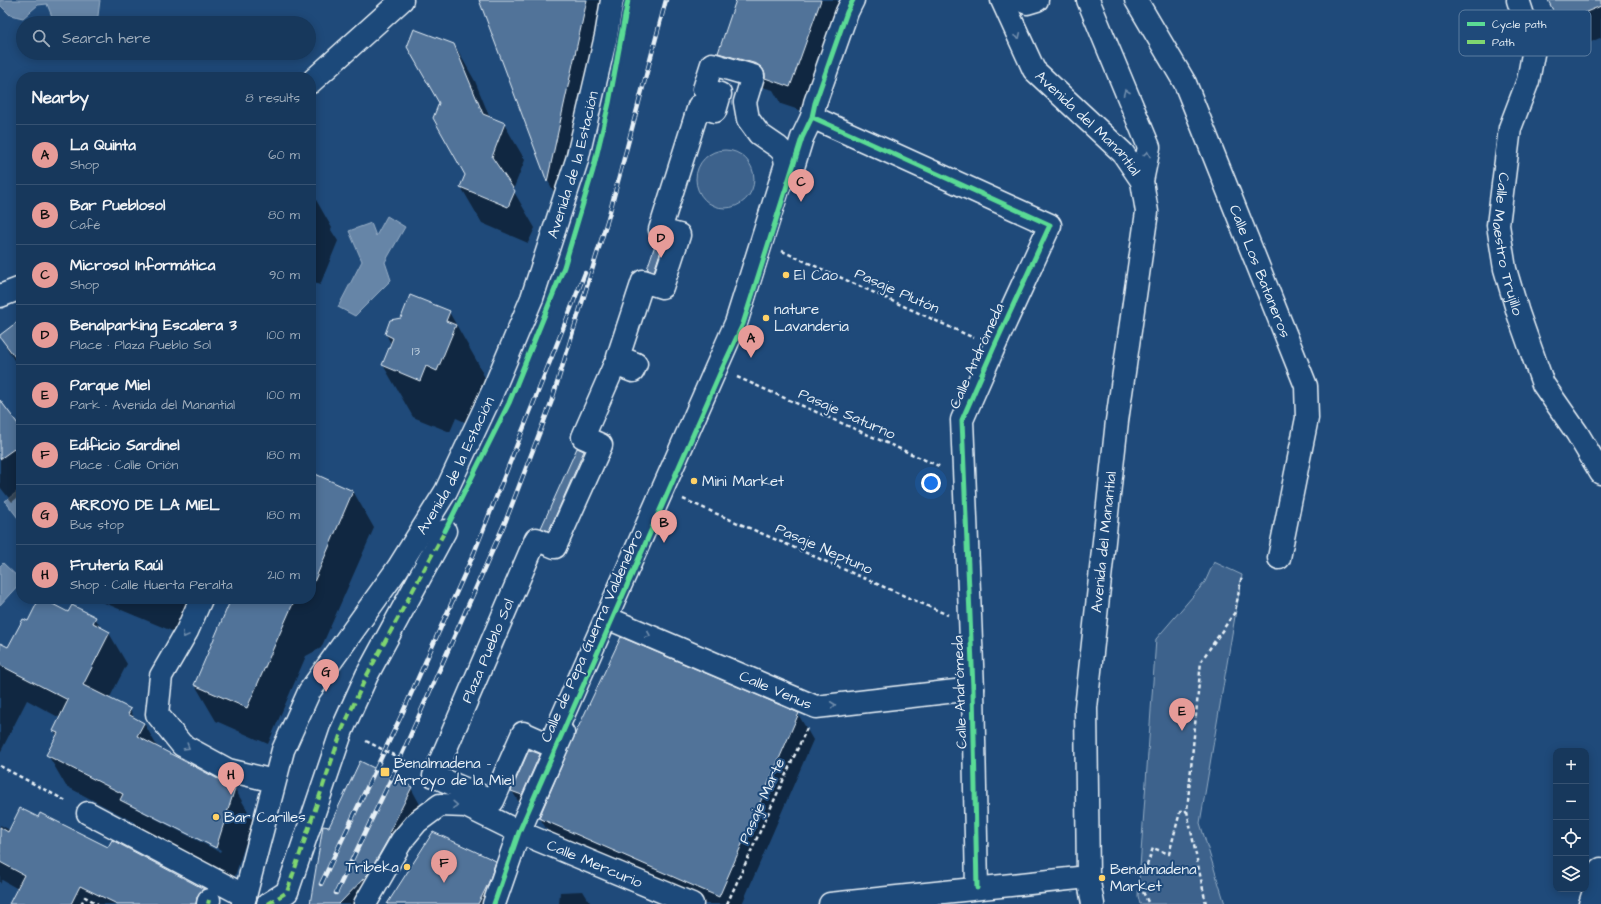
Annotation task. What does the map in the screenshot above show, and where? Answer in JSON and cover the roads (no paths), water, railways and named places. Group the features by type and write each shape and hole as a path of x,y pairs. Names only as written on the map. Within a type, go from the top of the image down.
{"street":[{"path":"316,77 402,0"},
{"name":"Avenida de la Estación","path":"244,900 283,750 309,692 398,568 446,491 492,393 532,298 577,160 606,36 612,0"},
{"name":"Calle de Pepa Guerra Valdenebro","path":"494,904 519,832 743,324 802,138 812,117 815,103 832,54 847,12 853,0"},
{"name":"Avenida del Manantial","path":"1002,0 1034,70 1123,153 1142,181"},
{"path":"1020,0 1027,3 1037,0"},
{"name":"Avenida del Manantial","path":"1088,0 1149,147 1142,181 1148,212 1117,421 1086,708 1088,877 1094,904"},
{"name":"Calle Los Bataneros","path":"1136,0 1185,83 1306,386 1307,418 1279,558"},
{"name":"Calle Maestro Trujillo","path":"1518,0 1521,10"},
{"name":"Calle Maestro Trujillo","path":"1533,56 1528,81 1510,128 1498,225 1505,269 1518,313 1543,384 1577,433 1601,473"},
{"name":"Plaza Pueblo Sol","path":"712,64 753,76 745,102 748,119 759,134 784,153 786,164 736,323 550,745 523,733 493,801 434,776 536,539 555,547 601,445 583,437 615,364 633,371 636,364 618,357 643,281 662,287 679,235 660,230 699,106 715,111 720,94 704,89 712,64"},
{"name":"Calle Andrómeda","path":"812,117 1050,225 962,420 973,689 977,888"},
{"path":"0,296 16,290"},
{"path":"268,904 287,892 342,730 367,675 444,531"},
{"path":"198,604 187,631 161,676 157,714 182,745 228,770 274,781"},
{"name":"Calle Venus","path":"612,620 816,706 973,689"},
{"path":"365,904 402,840 417,822 473,704"},
{"name":"Calle Mercurio","path":"417,822 440,805 466,806 519,832 692,904"},
{"path":"88,813 244,900"},
{"path":"1590,904 1601,869"},
{"path":"830,904 1088,877"}],"railway":[{"path":"336,893 390,781 506,520 551,403 609,215 666,0"},
{"path":"321,884 402,714 474,553 585,273"}],"place":[{"name":"Microsol Informática","path":"801,202"},
{"name":"Benalparking Escalera 3","path":"661,258"},
{"name":"El Cao","path":"786,275"},
{"name":"nature Lavanderia","path":"766,318"},
{"name":"La Quinta","path":"751,358"},
{"name":"Mini Market","path":"694,481"},
{"name":"Bar Pueblosol","path":"664,543"},
{"name":"ARROYO DE LA MIEL","path":"326,692"},
{"name":"Parque Miel","path":"1182,731"},
{"name":"Benalmadena - Arroyo de la Miel","path":"385,772"},
{"name":"Frutería Raúl","path":"231,795"},
{"name":"Bar Carilles","path":"216,817"},
{"name":"Tribeka","path":"407,867"},
{"name":"Benalmadena Market","path":"1102,878"},
{"name":"Edificio Sardinel","path":"444,883"}]}
